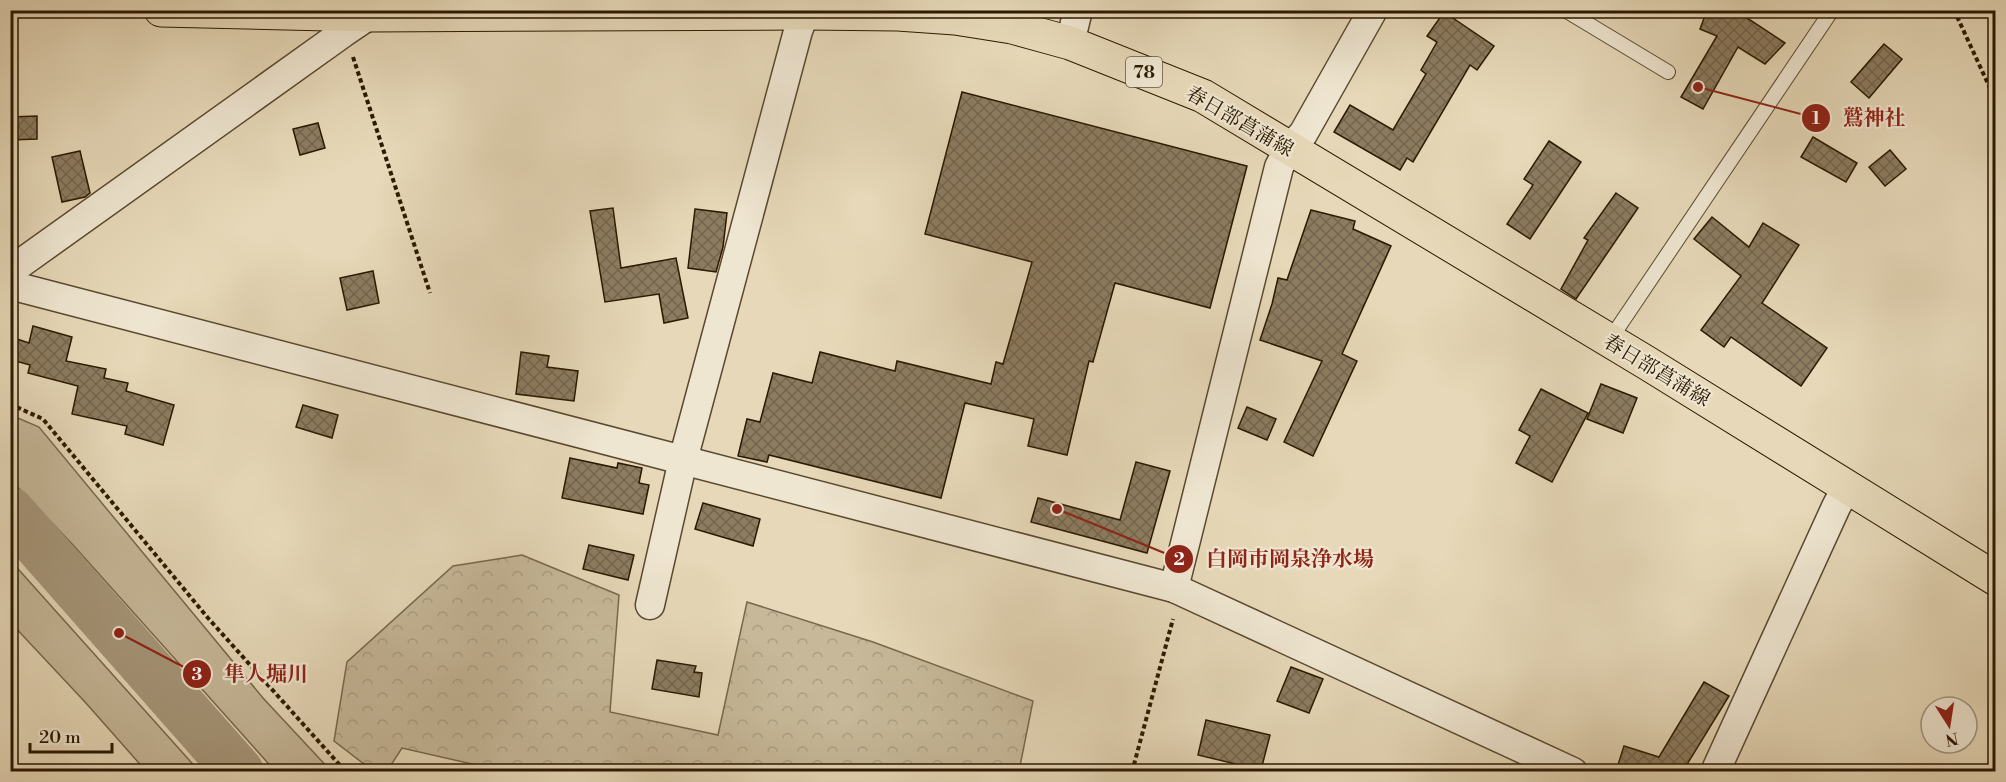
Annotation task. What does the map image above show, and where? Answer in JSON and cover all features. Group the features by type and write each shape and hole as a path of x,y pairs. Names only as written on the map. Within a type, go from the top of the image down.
{"main road":[{"name":"春日部菖蒲線","path":"161,10 329,19 373,13 898,14 956,18 1012,27 1070,43 1203,96 1847,486 1995,579"}],"street":[{"path":"1070,43 1078,10"},
{"path":"1177,589 1279,167 1289,148 1303,134 1373,10"},
{"path":"650,605 683,460 798,31 805,13"},
{"path":"10,271 329,19"},
{"path":"10,285 1177,589 1573,771"},
{"path":"1715,771 1847,486"}],"lane":[{"path":"1565,10 1668,72"},
{"path":"1609,341 1832,10"}],"path":[{"path":"1954,10 1995,102"},
{"path":"329,19 349,43 430,293"},
{"path":"10,404 43,419 208,618 346,771"},
{"path":"1132,771 1177,589"}],"green space":[{"path":"11,415 39,427 263,698 331,771 275,771 74,546 11,480"},
{"path":"522,555 619,595 610,712 718,735 747,602 873,642 1033,701 1019,771 507,772 402,748 387,771 373,771 334,741 347,662 453,566"},
{"path":"10,560 199,771 146,771 11,623"}],"building":[{"path":"1707,10 1735,10 1785,43 1765,64 1738,47 1703,109 1681,97 1717,36 1700,29"},
{"path":"1444,12 1494,46 1477,70 1470,65 1413,162 1407,158 1400,170 1334,132 1350,105 1393,130 1426,74 1421,70 1437,42 1427,36"},
{"path":"1884,44 1902,59 1869,98 1851,82"},
{"path":"962,92 1247,166 1210,308 1115,283 1093,362 1089,361 1067,455 1028,446 1034,419 965,403 941,498 769,455 767,462 738,456 747,419 760,422 773,373 812,383 820,352 895,371 897,361 991,384 996,362 1003,364 1032,262 925,234"},
{"path":"37,116 37,139 10,140 10,117"},
{"path":"318,123 325,148 300,155 293,129"},
{"path":"1813,137 1857,163 1846,182 1801,157"},
{"path":"1549,141 1581,162 1530,239 1507,224 1533,185 1524,179"},
{"path":"1890,150 1906,169 1885,186 1869,167"},
{"path":"80,151 90,193 85,197 62,202 52,157"},
{"path":"1616,193 1638,208 1576,299 1561,289 1588,240 1584,238"},
{"path":"613,208 621,268 676,258 688,318 664,323 659,294 605,302 590,211"},
{"path":"695,209 727,213 723,247 716,272 688,268"},
{"path":"1311,210 1355,221 1353,229 1391,246 1342,354 1357,361 1313,456 1284,442 1322,361 1260,340 1278,278 1287,280"},
{"path":"1712,217 1749,247 1763,223 1799,245 1762,303 1827,348 1801,386 1731,337 1724,347 1701,330 1741,276 1694,239"},
{"path":"373,271 379,303 347,310 340,278"},
{"path":"33,326 72,337 66,361 106,369 104,378 128,383 126,391 174,405 163,445 125,434 127,426 72,414 78,386 28,373 30,365 12,360 17,339 29,343"},
{"path":"521,352 549,356 547,367 578,371 574,401 516,394"},
{"path":"1601,384 1637,398 1623,433 1587,419"},
{"path":"1541,389 1588,413 1552,482 1516,463 1530,436 1519,430"},
{"path":"303,405 338,415 332,438 296,427"},
{"path":"1247,407 1276,419 1267,440 1238,428"},
{"path":"570,458 617,468 618,463 642,468 639,483 649,485 643,514 562,498"},
{"path":"1136,462 1170,471 1147,553 1031,522 1038,498 1120,520"},
{"path":"703,503 760,519 753,546 695,529"},
{"path":"589,545 634,555 628,580 583,569"},
{"path":"657,660 696,666 694,672 702,673 699,697 652,689"},
{"path":"1291,667 1323,679 1309,713 1277,701"},
{"path":"1704,682 1729,696 1686,766 1690,767 1689,771 1616,771 1624,746 1659,757"},
{"path":"1206,720 1270,735 1261,770 1198,755"}],"waterway":[{"path":"10,512 239,772"}],"place":[{"name":"鷲神社","path":"1698,87"},
{"name":"白岡市岡泉浄水場","path":"1057,509"},
{"name":"隼人堀川","path":"119,633"}]}
